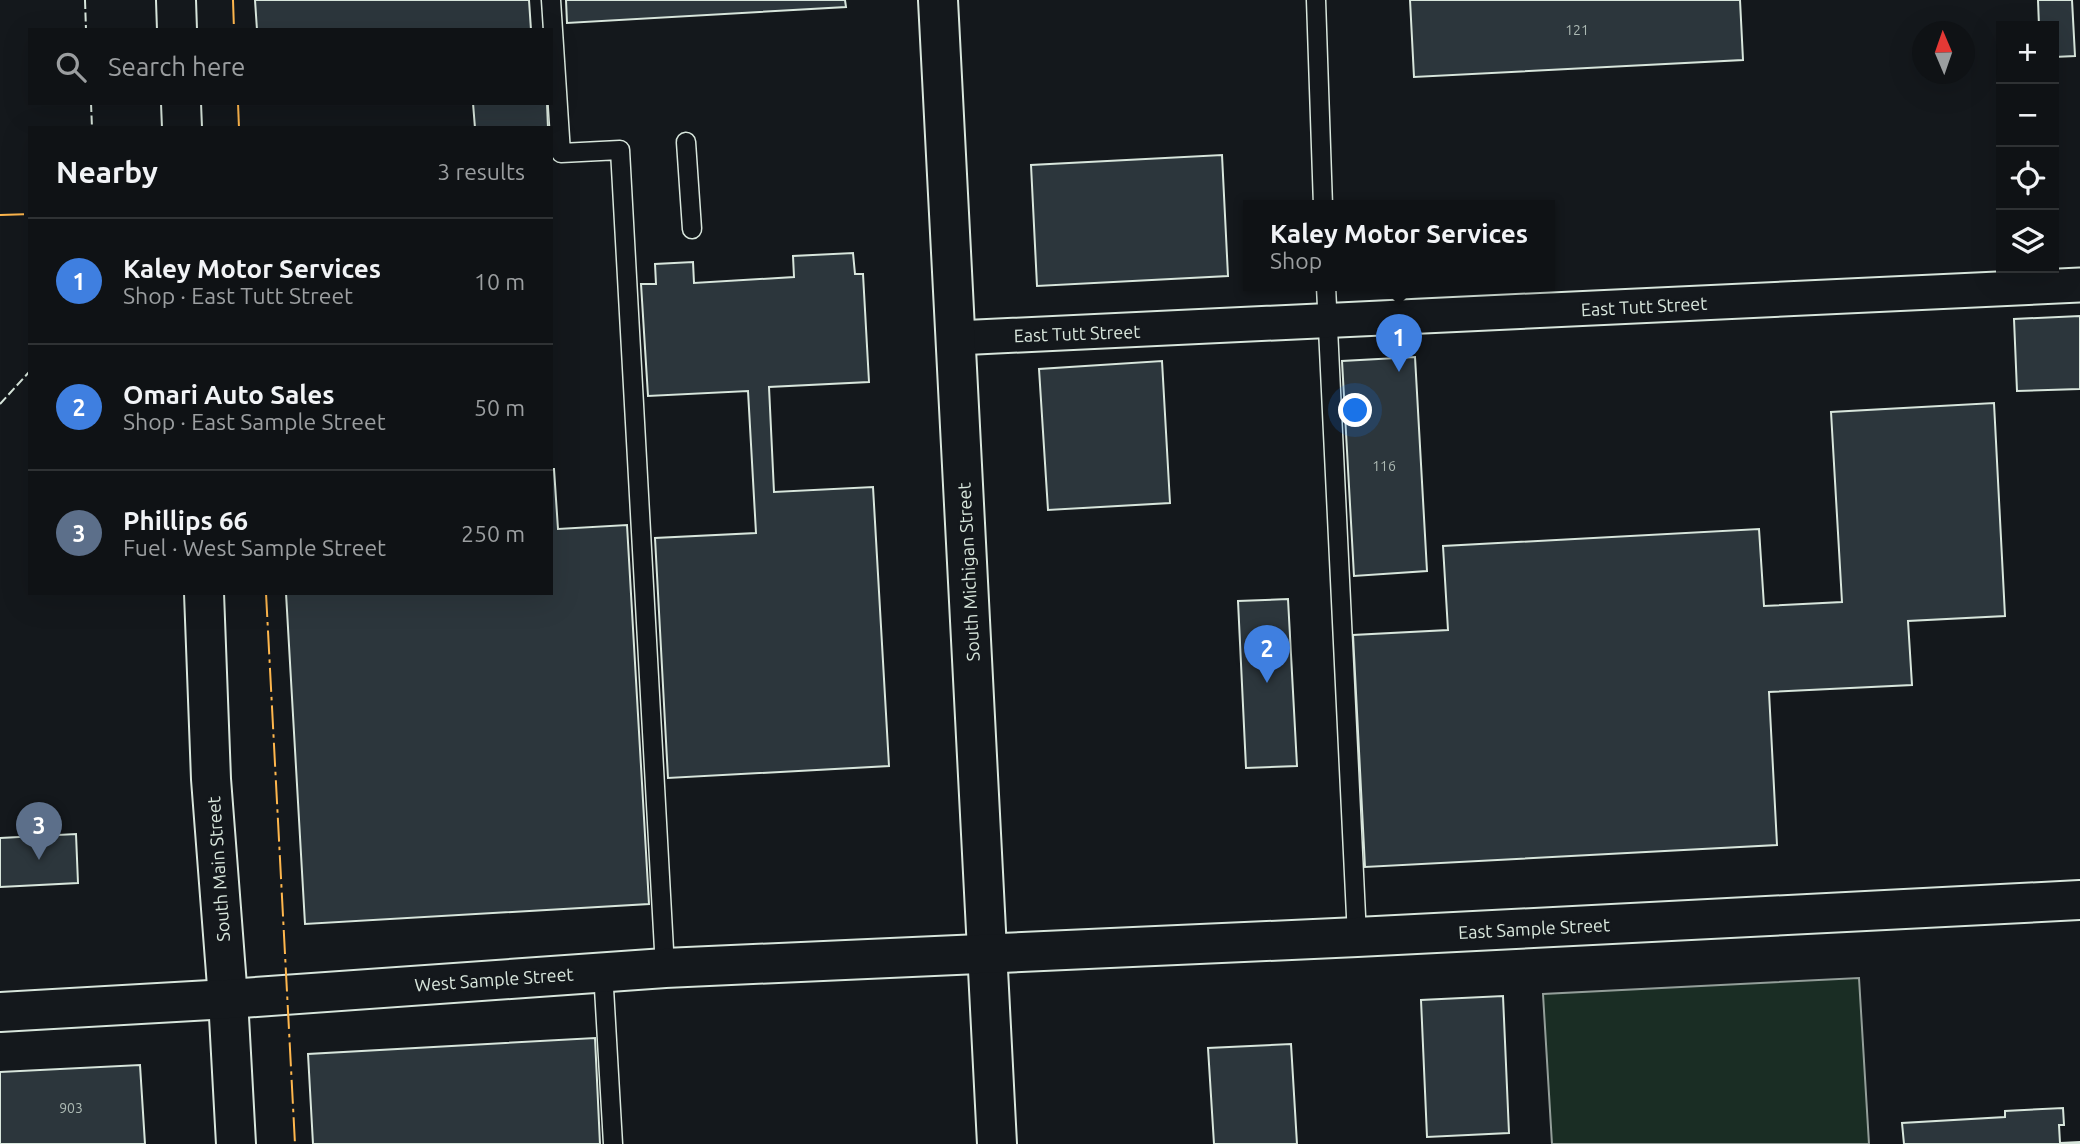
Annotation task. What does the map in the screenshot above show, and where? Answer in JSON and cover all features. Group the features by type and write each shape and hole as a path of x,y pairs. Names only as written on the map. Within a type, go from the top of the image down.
{"main road":[{"path":"176,0 177,28"},
{"name":"South Michigan Street","path":"938,0 997,1144"},
{"path":"181,105 182,126"},
{"name":"South Main Street","path":"204,595 211,779 236,1144"},
{"name":"East Sample Street","path":"988,953 2080,900"},
{"name":"West Sample Street","path":"0,1012 228,999 603,971 988,953"}],"street":[{"name":"East Tutt Street","path":"956,338 2080,285"}],"lane":[{"path":"551,0 553,28"},
{"path":"1316,0 1323,200"},
{"path":"553,31 561,153 620,150 665,968"},
{"path":"686,142 692,229"},
{"path":"1326,291 1357,937"},
{"path":"603,971 613,1144"}],"green space":[{"path":"1859,978 1869,1144 1552,1144 1543,994"}],"building":[{"path":"255,0 529,0 531,28 257,28"},
{"path":"566,0 845,0 846,7 567,23"},
{"path":"1410,0 1740,0 1743,60 1414,77"},
{"path":"2038,0 2072,0 2075,56 2059,57 2059,21 2039,21"},
{"path":"473,105 547,105 548,126 475,126"},
{"path":"1222,155 1228,276 1037,286 1031,165"},
{"path":"853,253 855,274 863,274 869,382 769,387 774,492 873,487 889,766 668,778 655,538 756,533 748,391 648,396 641,284 656,284 655,264 693,262 694,283 794,277 793,256"},
{"path":"2080,316 2080,389 2017,391 2014,319"},
{"path":"1415,357 1427,571 1354,576 1342,361"},
{"path":"1162,361 1170,503 1048,510 1039,369"},
{"path":"1994,403 2005,616 1908,621 1912,685 1769,692 1777,845 1365,867 1353,635 1448,630 1443,546 1759,529 1764,606 1842,602 1831,412"},
{"path":"554,469 558,529 627,525 649,904 305,924 286,595 553,595"},
{"path":"1288,599 1297,766 1246,768 1238,601"},
{"path":"76,834 78,883 0,887 0,838"},
{"path":"1503,996 1509,1133 1427,1137 1421,1000"},
{"path":"595,1038 600,1144 313,1144 308,1054"},
{"path":"1291,1044 1297,1144 1214,1144 1208,1048"},
{"path":"140,1065 145,1144 0,1144 0,1072"},
{"path":"2063,1108 2064,1125 2059,1125 2060,1143 2080,1144 1904,1144 1902,1123 2005,1117 2005,1111"}],"fence":[{"path":"85,0 86,28"},
{"path":"91,105 92,126"},
{"path":"0,404 28,373"}],"power":[{"path":"233,0 234,28"},
{"path":"238,105 239,126"},
{"path":"0,215 28,214"},
{"path":"266,595 295,1144"}],"place":[{"name":"Kaley Motor Services","path":"1399,372"},
{"name":"Omari Auto Sales","path":"1267,683"},
{"name":"Phillips 66","path":"39,860"}]}
